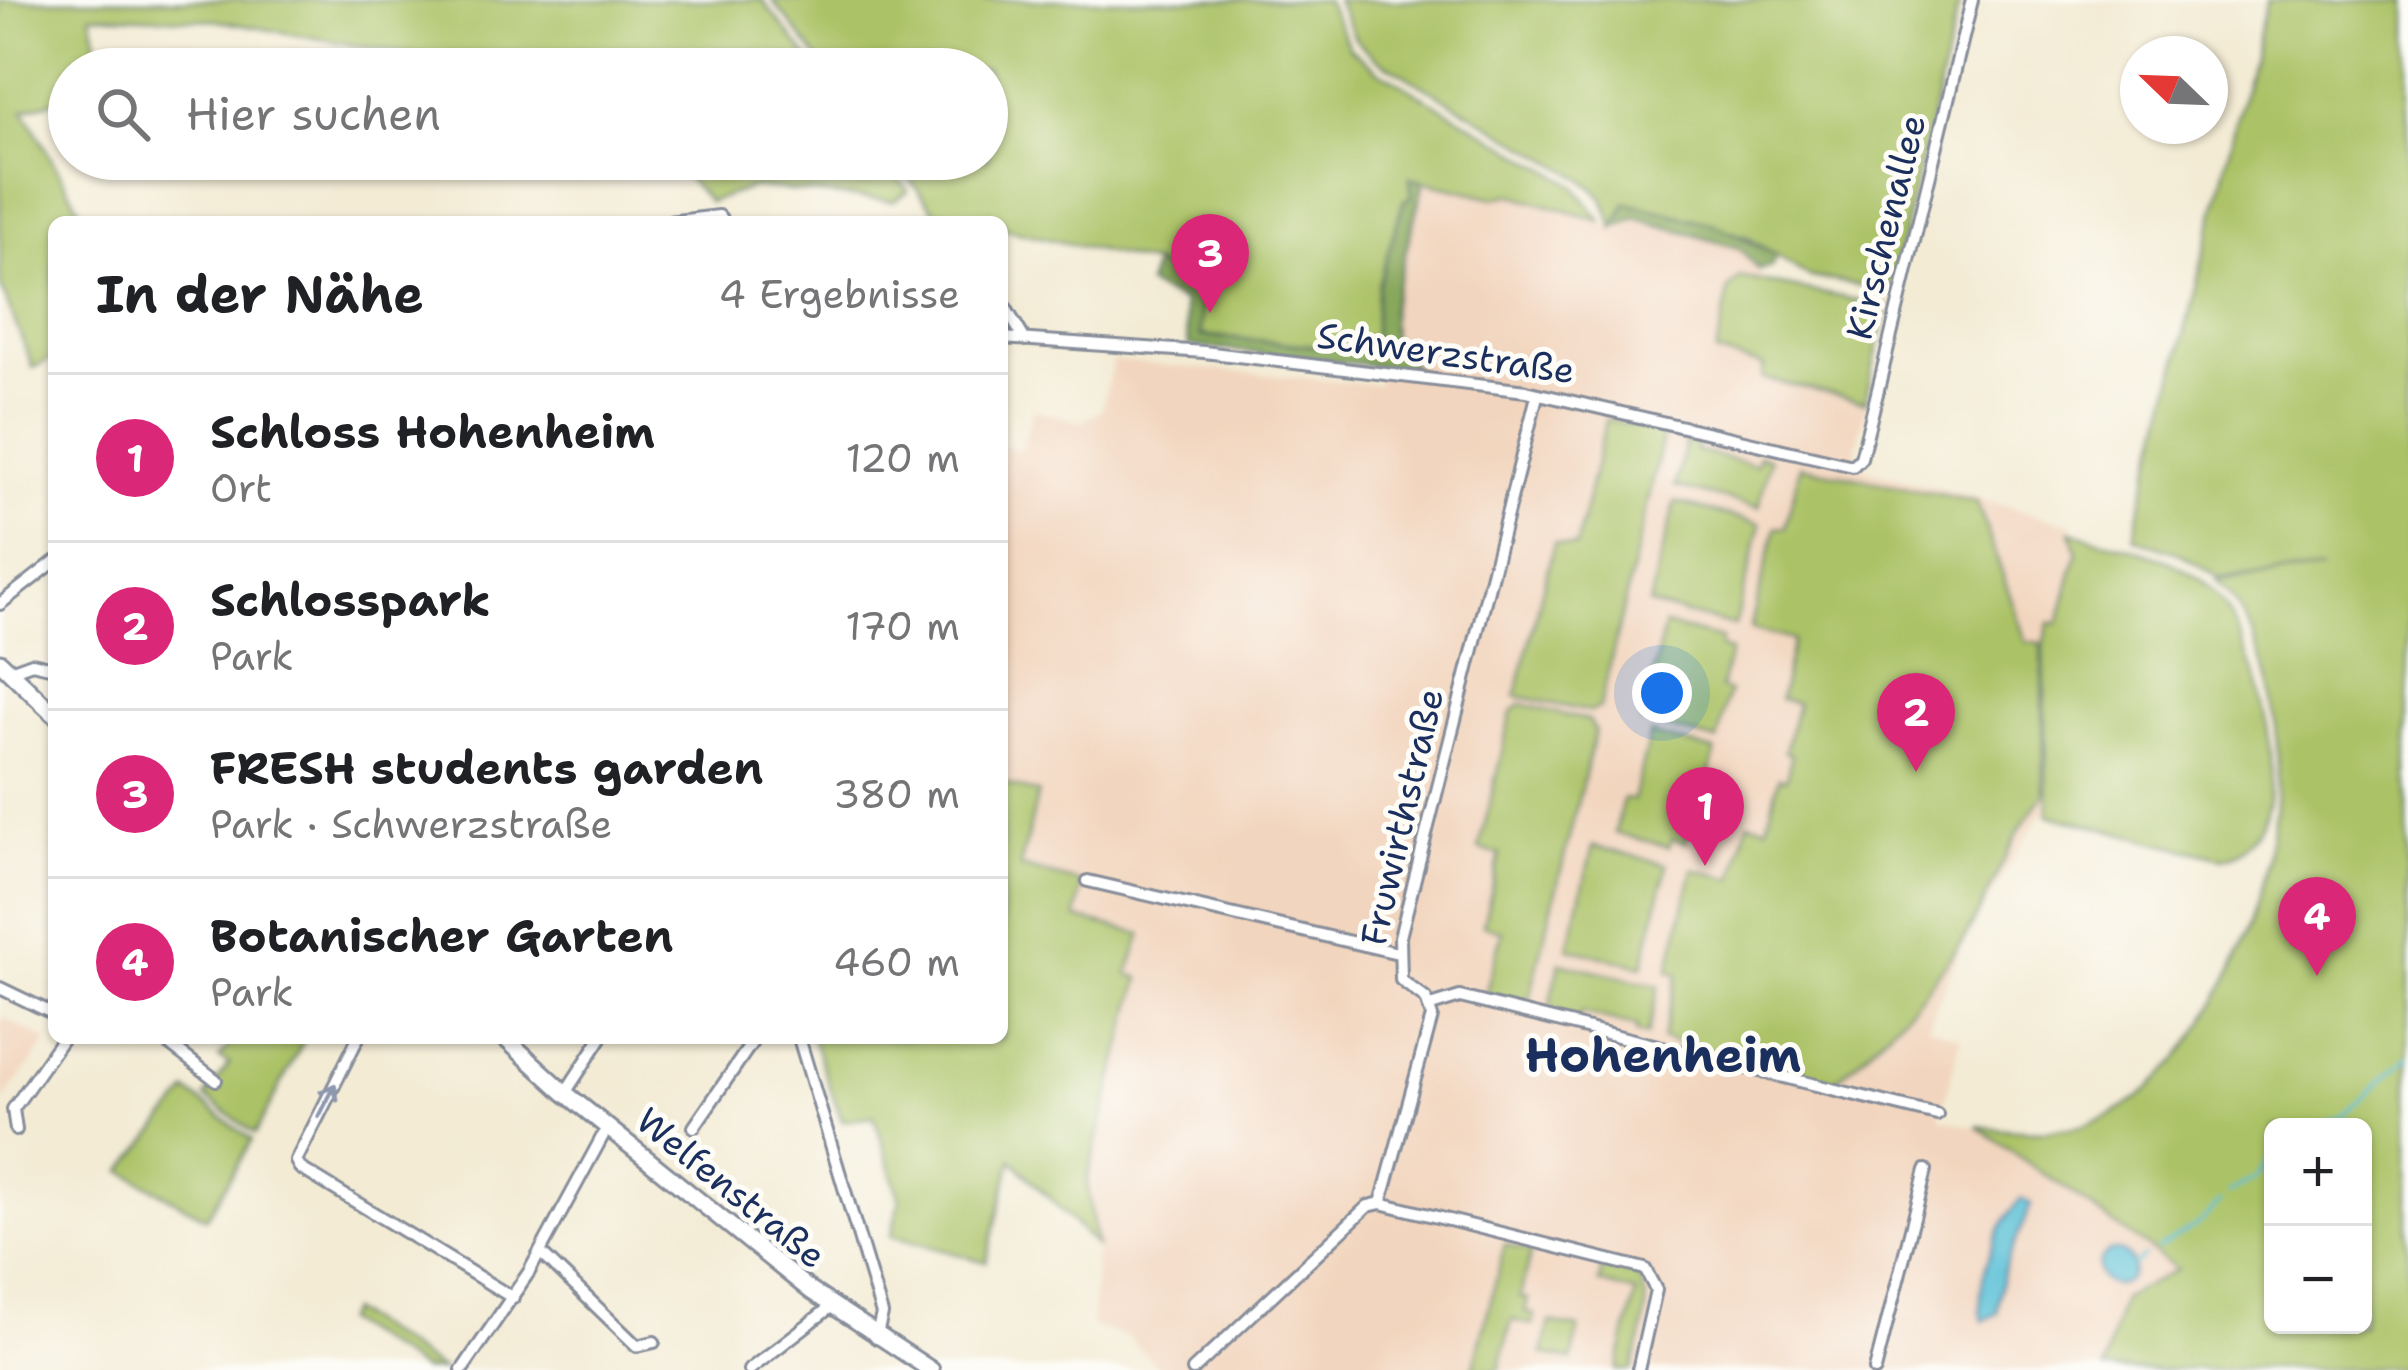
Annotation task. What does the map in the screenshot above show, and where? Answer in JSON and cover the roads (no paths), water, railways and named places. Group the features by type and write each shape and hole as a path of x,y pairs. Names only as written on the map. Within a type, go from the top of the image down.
{"street":[{"name":"Kirschenallee","path":"1853,466 1861,458 1972,0"},
{"path":"1008,312 1025,340"},
{"name":"Schwerzstraße","path":"1008,339 1321,364 1582,402 1853,466"},
{"name":"Fruwirthstraße","path":"1430,1006 1402,980 1398,953 1531,404 1537,396"},
{"path":"0,604 48,567"},
{"path":"5,666 48,667"},
{"path":"5,666 48,708"},
{"path":"1088,881 1398,953"},
{"path":"0,988 48,1011"},
{"path":"1381,1203 1412,1101 1430,1006 1460,997 1937,1115"},
{"path":"16,1130 13,1109 59,1044"},
{"path":"169,1044 216,1080"},
{"path":"355,1044 296,1161 303,1172 513,1298"},
{"name":"Welfenstraße","path":"512,1044 607,1128 832,1306 931,1370"},
{"path":"565,1093 597,1044"},
{"path":"694,1127 751,1044"},
{"path":"801,1044 881,1314 876,1338"},
{"path":"462,1370 513,1298 607,1128"},
{"path":"1876,1370 1926,1170"},
{"path":"1192,1370 1368,1206 1381,1203 1634,1263 1652,1276 1655,1300 1638,1370"},
{"path":"540,1252 638,1346 654,1342"},
{"path":"749,1370 832,1306"}],"water":[{"path":"2021,1199 2031,1205 2003,1271 1997,1313 1983,1321 1981,1292 1989,1257 2003,1224"},
{"path":"2115,1251 2127,1256 2132,1268 2127,1280 2115,1285 2103,1280 2098,1268 2103,1256"}],"waterway":[{"path":"2337,1118 2408,1057"},
{"path":"2229,1192 2256,1178 2264,1167"},
{"path":"2157,1248 2200,1223 2220,1200"},
{"path":"2133,1265 2144,1256"}],"place":[{"name":"FRESH students garden","path":"1210,313"},
{"name":"Schlosspark","path":"1916,772"},
{"name":"Schloss Hohenheim","path":"1705,866"},
{"name":"Botanischer Garten","path":"2317,976"}],"district":[{"name":"Hohenheim","path":"1663,1055"}]}
